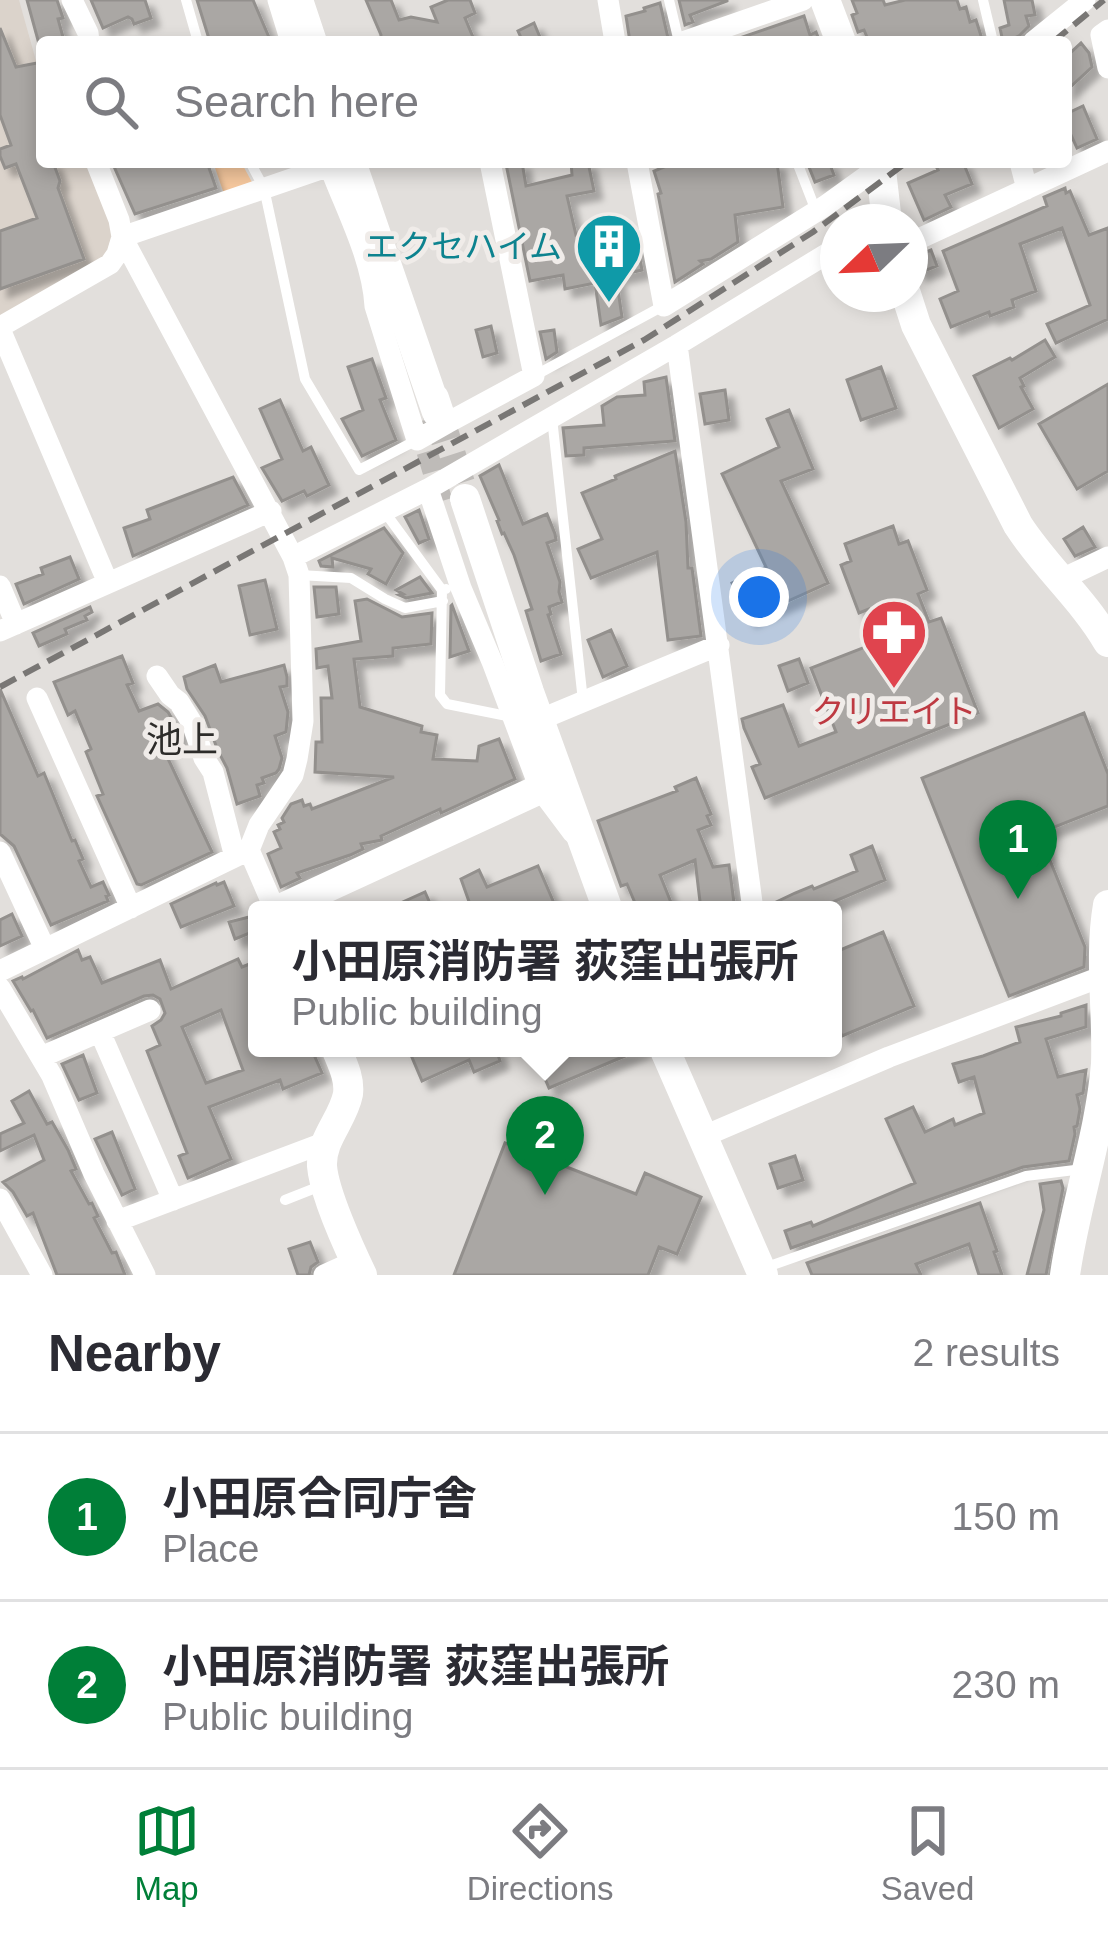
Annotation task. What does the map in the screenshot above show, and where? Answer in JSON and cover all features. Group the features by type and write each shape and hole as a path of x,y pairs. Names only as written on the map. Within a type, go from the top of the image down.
{"street":[{"path":"72,0 88,36"},
{"path":"278,0 289,36"},
{"path":"298,0 310,36"},
{"path":"608,0 614,36"},
{"path":"718,36 803,0"},
{"path":"825,0 839,36"},
{"path":"1040,36 1085,0"},
{"path":"1108,30 1101,35 1108,68"},
{"path":"1072,168 1108,151"},
{"path":"0,971 242,854 293,775 303,721 296,566 271,511 122,237 98,168"},
{"path":"122,237 323,168"},
{"path":"339,168 374,290 434,417"},
{"path":"340,168 434,417"},
{"path":"363,168 434,417"},
{"path":"417,440 434,417 534,376 491,168"},
{"path":"638,168 664,305 817,211 875,168"},
{"path":"882,168 883,204"},
{"path":"1022,168 1027,189"},
{"path":"928,236 1072,168"},
{"path":"108,584 0,328 110,264 122,237"},
{"path":"296,566 384,511 450,490 551,418 820,258"},
{"path":"374,290 417,440"},
{"path":"912,312 1018,525 1108,642"},
{"path":"677,345 753,901"},
{"path":"450,490 449,593 480,634"},
{"path":"450,490 480,634 539,789 584,847"},
{"path":"450,490 551,715 584,815 584,847"},
{"path":"450,490 605,901"},
{"path":"0,586 8,628 271,511"},
{"path":"1062,579 1108,557"},
{"path":"551,715 719,645"},
{"path":"157,676 191,723 242,854 271,901"},
{"path":"37,698 131,908"},
{"path":"296,901 539,789"},
{"path":"0,852 45,949"},
{"path":"1065,1275 1107,1061 1108,905"},
{"path":"702,1137 890,1057 1106,976"},
{"path":"0,988 40,1057 145,1275"},
{"path":"40,1057 151,1010"},
{"path":"100,1032 173,1200"},
{"path":"324,1275 359,1268 322,1164 326,1142 347,1098 348,1079 340,1057"},
{"path":"668,1057 762,1272"},
{"path":"117,1221 326,1142"},
{"path":"0,1199 42,1275"}],"lane":[{"path":"186,0 196,36"},
{"path":"669,0 679,36"},
{"path":"983,0 992,36"},
{"path":"253,168 264,188 305,379 318,403 359,470 417,440"},
{"path":"799,168 817,211"},
{"path":"534,376 664,305"},
{"path":"551,418 583,701"},
{"path":"384,511 449,593 440,694 447,704 512,717"},
{"path":"296,566 351,578 405,608 449,593"},
{"path":"762,1272 1026,1177 1085,1168"},
{"path":"285,1199 326,1184"}],"shaded area":[{"path":"0,0 19,0 36,61 36,168 90,168 112,235 99,262 0,318"},
{"path":"215,168 244,168 253,184 224,194"}],"building":[{"path":"27,0 57,0 63,36 37,36"},
{"path":"91,0 145,0 151,18 134,24 128,17 103,28"},
{"path":"197,0 253,0 268,36 208,36"},
{"path":"366,0 391,0 399,20 411,17 437,22 431,7 448,0 470,0 475,13 465,18 472,36 381,35"},
{"path":"679,0 727,1 690,15 693,22 685,25"},
{"path":"852,0 883,0 885,5 905,0 957,0 960,9 966,7 970,22 976,20 981,36 866,36 864,30 858,32 852,15 857,13"},
{"path":"1004,0 1032,0 1035,15 1026,16 1029,26 1019,36 1002,36 1000,28 1009,25"},
{"path":"660,3 668,36 629,36 626,16"},
{"path":"804,16 810,35 816,32 818,36 746,36"},
{"path":"534,23 539,36 520,36 518,31"},
{"path":"0,28 16,67 36,63 36,168 55,168 84,259 0,289 0,231 37,218 16,164 5,168 0,156 0,149 11,145 0,115"},
{"path":"1081,43 1092,67 1072,85 1072,51"},
{"path":"1083,106 1097,139 1077,148 1072,111"},
{"path":"115,168 209,168 216,188 135,214"},
{"path":"507,168 523,168 526,186 572,175 571,168 589,168 594,191 567,196 584,248 604,245 605,250 637,243 642,270 616,276 622,317 601,325 595,283 565,289 563,275 530,281"},
{"path":"778,168 783,207 735,215 738,242 700,261 703,264 675,282 654,171"},
{"path":"809,168 831,168 834,175 815,182"},
{"path":"937,168 965,168 972,184 945,195 951,207 928,218 928,204 917,204 908,183"},
{"path":"1065,188 1089,235 1108,228 1108,319 1056,343 1047,324 1090,305 1062,228 1020,244 1036,291 1012,300 1014,307 951,327 940,299 958,291 943,251 1047,206 1044,197"},
{"path":"928,251 937,266 928,270"},
{"path":"491,326 497,353 483,357 476,330"},
{"path":"554,330 557,352 546,359 540,332"},
{"path":"1045,340 1055,357 1020,378 1033,409 999,428 974,376"},
{"path":"372,359 386,398 380,400 396,440 362,456 342,419 363,410 348,367"},
{"path":"881,367 896,408 861,420 847,380"},
{"path":"666,377 675,441 584,448 584,455 566,456 563,428 604,425 602,406 617,397 645,395 644,382"},
{"path":"1108,384 1108,471 1077,489 1039,424"},
{"path":"725,390 729,420 705,424 700,394"},
{"path":"280,400 303,451 311,447 329,485 282,501 262,468 282,459 260,409"},
{"path":"789,410 813,469 781,481 828,583 748,619 732,583 766,567 722,474 779,447 767,419"},
{"path":"675,451 701,636 668,640 657,552 591,578 578,549 602,539 582,493"},
{"path":"499,465 523,524 547,514 555,534 556,540 547,543 562,602 549,607 548,615 561,654 541,661 526,611 532,609 480,476"},
{"path":"233,477 248,505 133,556 124,528 150,519 147,510"},
{"path":"419,510 429,539 419,543 405,517"},
{"path":"893,526 899,544 908,541 927,590 918,594 929,622 941,618 978,713 765,798 752,767 760,764 742,719 783,705 799,746 836,732 811,668 881,641 869,609 859,613 841,565 851,561 845,544"},
{"path":"1083,527 1095,547 1075,556 1064,539"},
{"path":"384,528 403,553 386,584 368,574 371,569 332,558 333,567 321,566 319,561"},
{"path":"70,557 79,579 24,604 16,584"},
{"path":"420,577 432,593 399,595 403,594 396,590"},
{"path":"265,580 277,629 250,635 239,586"},
{"path":"314,587 336,587 339,614 317,617"},
{"path":"367,599 402,617 432,613 431,644 393,648 393,656 354,659 360,707 437,735 433,759 477,761 479,746 499,739 515,779 381,836 382,840 361,844 363,849 350,855 297,873 300,878 281,887 268,854 281,848 274,832 291,804 302,800 312,809 394,777 315,772 316,742 322,742 321,698 332,698 328,666 317,668 316,649 361,641 355,601"},
{"path":"451,606 469,651 450,657"},
{"path":"90,607 87,620 39,646 33,633"},
{"path":"611,630 627,666 603,677 588,640"},
{"path":"122,656 133,683 127,685 139,711 158,704 178,729 181,737 162,746 212,852 141,885 97,796 103,794 75,711 68,715 54,682"},
{"path":"799,659 808,683 788,691 779,666"},
{"path":"215,665 221,682 284,665 287,677 287,686 280,687 288,712 286,732 275,736 282,758 279,769 257,785 260,796 237,804 227,768 184,677"},
{"path":"0,689 38,776 44,773 75,840 91,887 103,882 109,895 108,901 51,925 14,846 0,834"},
{"path":"1084,713 1108,774 1108,806 1039,833 1085,947 1084,967 1009,996 922,778"},
{"path":"696,778 711,814 707,816 711,825 698,830 713,867 729,865 734,901 700,901 695,860 660,875 670,901 634,901 627,884 621,886 598,821 677,791 675,787"},
{"path":"872,846 885,880 835,901 778,901 857,871 851,855"},
{"path":"538,866 553,901 469,901 461,879 479,870 487,887"},
{"path":"224,882 234,906 181,927 171,904"},
{"path":"425,892 429,901 405,901"},
{"path":"12,914 22,936 0,946 0,920"},
{"path":"248,917 248,934 235,939 229,922"},
{"path":"883,932 914,1006 842,1036 842,949"},
{"path":"78,950 82,960 90,957 102,983 160,960 171,989 238,959 242,967 248,965 248,1057 315,1057 322,1073 283,1089 280,1080 209,1107 231,1159 188,1178 179,1156 187,1153 147,1051 160,1045 152,1026 165,1013 160,999 144,996 47,1038 13,981","holes":["221,1010 243,1070 206,1083 182,1027"]},
{"path":"1086,1005 1086,1027 1046,1039 1058,1077 1086,1070 1083,1093 1077,1095 1080,1109 1069,1161 1023,1167 791,1248 785,1231 811,1222 813,1226 915,1183 886,1119 913,1107 925,1132 953,1119 955,1125 984,1113 974,1077 959,1082 953,1064 1020,1042 1016,1027"},
{"path":"83,1055 97,1093 79,1100 62,1064"},
{"path":"412,1057 499,1057 500,1061 474,1072 469,1060 422,1081"},
{"path":"536,1057 623,1057 549,1088"},
{"path":"29,1091 68,1150 76,1169 71,1171 92,1203 98,1216 94,1218 125,1275 57,1275 33,1213 27,1216 3,1182 44,1160 34,1135 0,1151 0,1134 24,1123 12,1101"},
{"path":"112,1132 135,1189 122,1195 95,1139"},
{"path":"505,1143 636,1194 645,1173 701,1197 677,1254 659,1247 648,1275 454,1275"},
{"path":"795,1156 803,1180 778,1188 770,1164"},
{"path":"1061,1181 1046,1275 1027,1275 1044,1210 1040,1184"},
{"path":"980,1203 1002,1275 979,1275 969,1244 916,1264 921,1275 812,1275 807,1263"},
{"path":"310,1242 318,1262 309,1275 298,1275 289,1249"}],"tunnel":[{"path":"437,412 465,499"},
{"path":"418,422 442,501"}],"railway":[{"path":"1060,36 1104,0"},
{"path":"0,687 644,340 813,232 899,168"}],"place":[{"name":"エクセハイム","path":"609,305"},
{"name":"クリエイト","path":"894,691"},
{"name":"小田原合同庁舎","path":"1018,899"},
{"name":"小田原消防署 荻窪出張所","path":"545,1195"}],"district":[{"name":"池上","path":"182,739"}]}
